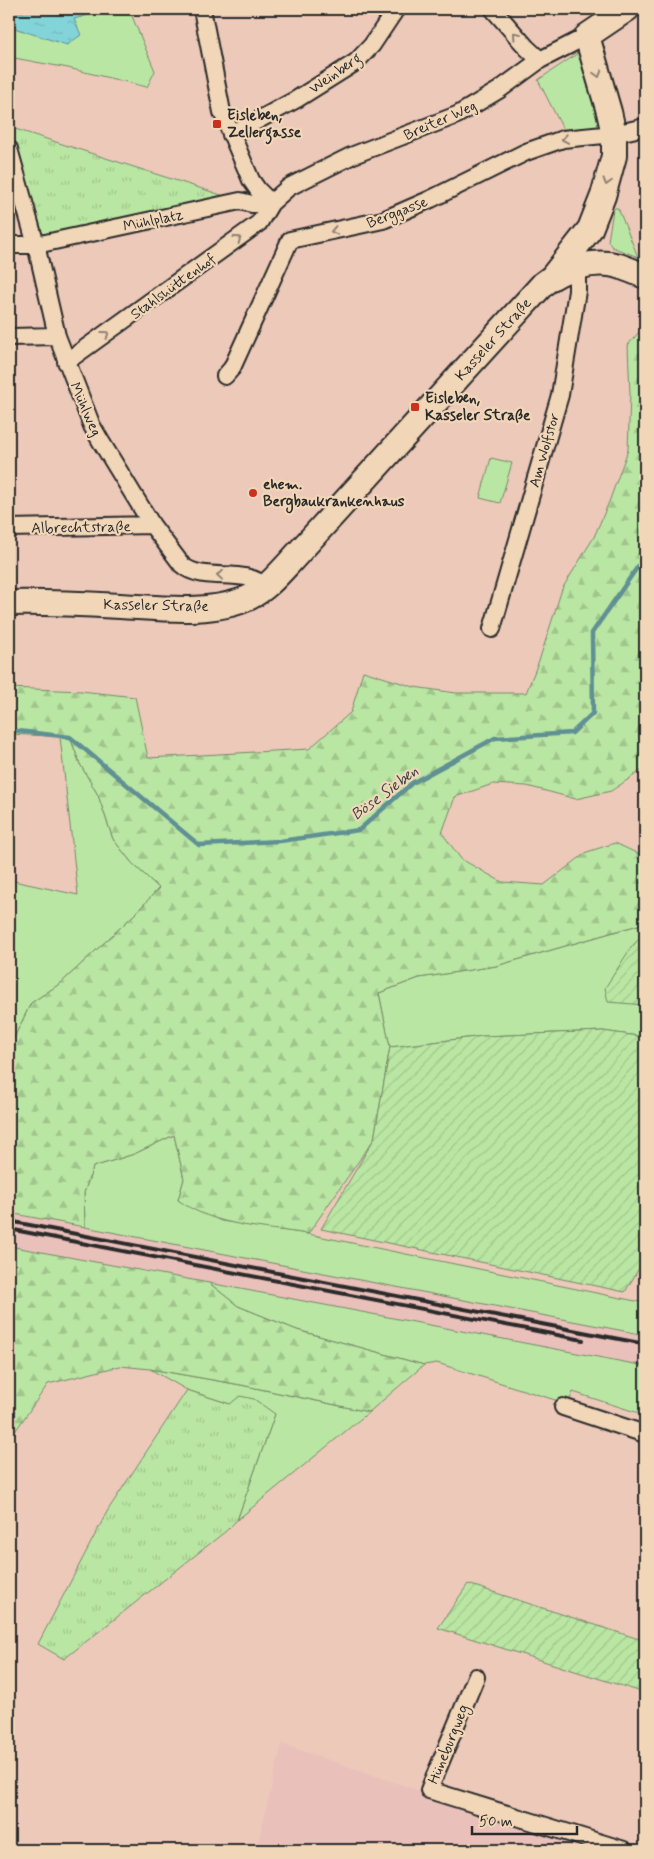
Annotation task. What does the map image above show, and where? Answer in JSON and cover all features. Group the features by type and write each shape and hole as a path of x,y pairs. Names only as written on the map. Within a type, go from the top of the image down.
{"main road":[{"name":"Breiter Weg","path":"587,36 627,9"},
{"name":"Kasseler Straße","path":"9,603 58,603 159,608 201,607 241,601 265,587 297,556 543,284 553,276 590,228 608,180 614,156 614,134 587,36"},
{"name":"Kasseler Straße","path":"553,276 587,266 590,228"},
{"path":"587,266 618,266 645,276"}],"street":[{"path":"202,9 222,112 251,180 258,190 272,203"},
{"name":"Weinberg","path":"231,135 298,99 356,62 372,44 396,9"},
{"path":"493,9 540,60"},
{"name":"Breiter Weg","path":"272,203 289,187 352,156 457,115 499,90 540,60 587,36"},
{"name":"Berggasse","path":"225,376 232,368 290,240 383,220 431,199 526,152 563,139 614,134 645,127"},
{"name":"Mühlweg","path":"9,148 36,245 57,336 92,426 152,525 185,567 203,573 256,579 265,587"},
{"name":"Mühlplatz","path":"9,245 36,245 240,202 252,204 272,203"},
{"name":"Stahlshüttenhof","path":"66,362 259,223 272,203"},
{"name":"Am Wolfstor","path":"492,629 560,395 577,291 587,266"},
{"path":"9,337 57,336"},
{"name":"Albrechtstraße","path":"9,528 152,525"},
{"path":"563,1407 645,1434"},
{"name":"Hüneburgweg","path":"476,1677 429,1790 624,1850"}],"shaded area":[{"path":"9,1213 645,1335 645,1366 9,1246"},
{"path":"282,1744 441,1798 604,1850 256,1850"}],"green space":[{"path":"104,9 129,9 155,71 147,87 68,68 9,57 9,18 17,29 73,19"},
{"path":"580,52 603,127 563,129 538,80"},
{"path":"9,127 240,201 36,245 9,149"},
{"path":"618,208 638,257 612,247 608,241 613,210"},
{"path":"645,325 645,768 611,791 576,799 527,786 493,784 455,797 442,833 461,859 502,882 544,885 587,852 615,843 645,857 645,923 496,966 419,978 379,993 390,1047 374,1139 308,1234 224,1221 192,1209 178,1200 184,1179 174,1135 134,1154 93,1167 84,1193 85,1227 9,1213 9,1048 31,1003 61,983 136,913 159,888 132,863 113,839 98,795 80,764 70,737 9,734 9,688 81,691 135,697 148,758 309,749 351,712 363,671 414,687 456,693 526,693 540,658 562,589 594,537 628,450 630,394 628,345"},
{"path":"491,458 512,463 500,503 480,498"},
{"path":"60,737 70,737 80,764 98,795 113,839 132,863 159,888 136,913 61,983 31,1003 9,1048 9,880 78,895"},
{"path":"645,923 645,932 630,949 636,1004 645,1005 645,1037 603,1031 484,1036 390,1047 379,993 419,978 496,966"},
{"path":"645,932 645,1005 608,1002 605,988 630,949"},
{"path":"603,1031 645,1037 645,1258 625,1292 321,1229 374,1139 390,1047 484,1036"},
{"path":"174,1135 184,1179 178,1200 221,1221 308,1234 645,1303 645,1335 85,1227 84,1193 93,1167 134,1154"},
{"path":"9,1246 209,1283 238,1306 297,1330 424,1365 369,1412 241,1385 150,1369 120,1366 48,1384 9,1440"},
{"path":"209,1283 645,1366 645,1415 573,1392 568,1404 437,1363 424,1365 297,1330 238,1306"},
{"path":"150,1369 241,1385 369,1412 237,1520 275,1414 230,1404 187,1390"},
{"path":"187,1390 230,1404 240,1396 254,1399 275,1414 237,1520 226,1531 64,1659 38,1644 108,1510"},
{"path":"468,1584 645,1641 645,1693 438,1628"}],"water":[{"path":"9,9 105,10 74,19 81,35 67,45 17,29 9,18"}],"waterway":[{"name":"Böse Sieben","path":"9,730 70,737 199,845 280,841 359,830 412,783 495,738 572,733 593,713 592,633 645,556"}],"railway":[{"path":"9,1221 645,1344"},
{"path":"9,1229 583,1340"}],"place":[{"name":"Eisleben, Zellergasse","path":"217,124"},
{"name":"Eisleben, Kasseler Straße","path":"415,407"},
{"name":"ehem. Bergbaukrankenhaus","path":"253,493"}]}
